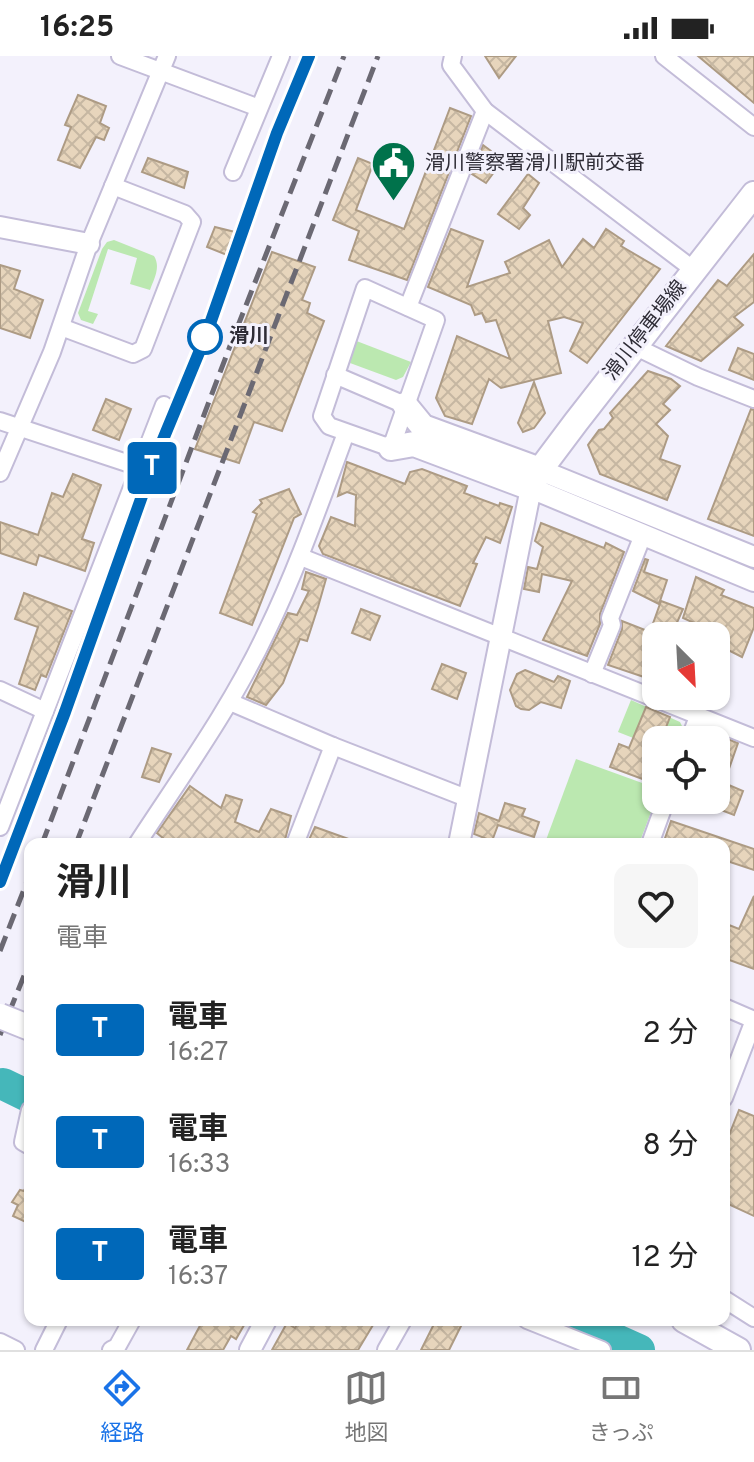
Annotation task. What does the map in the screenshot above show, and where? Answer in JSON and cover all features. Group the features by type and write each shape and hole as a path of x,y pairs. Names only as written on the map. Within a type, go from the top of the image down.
{"main road":[{"name":"滑川停車場線","path":"536,479 634,346 754,194"},
{"path":"405,405 423,427 536,479"},
{"path":"391,448 414,444 536,479"},
{"path":"0,1016 24,1026"},
{"path":"695,1326 738,1350"}],"street":[{"path":"120,56 164,64 259,108"},
{"path":"233,172 281,56"},
{"path":"664,56 754,127"},
{"path":"450,59 485,111 694,270"},
{"path":"0,473 61,327 89,244 164,64"},
{"path":"408,307 485,111"},
{"path":"61,327 133,354 143,349 188,233 192,222 185,214 113,186"},
{"path":"0,227 89,244"},
{"path":"365,288 436,320 391,448 329,426 322,416 335,375 365,288"},
{"path":"634,346 698,377 754,399"},
{"path":"335,375 405,405"},
{"path":"0,827 164,405"},
{"path":"0,421 139,467"},
{"path":"141,838 230,702 266,633 301,557 346,433"},
{"path":"536,479 643,535 754,581"},
{"path":"536,479 754,557"},
{"path":"460,838 500,635 536,479"},
{"path":"592,674 643,535"},
{"path":"301,557 754,738"},
{"path":"0,690 45,711"},
{"path":"230,702 469,799"},
{"path":"694,726 698,717"},
{"path":"297,838 333,746"},
{"path":"652,838 661,814"},
{"path":"730,1010 754,1020 730,1082"},
{"path":"730,1303 754,1318"},
{"path":"44,1350 56,1326"},
{"path":"114,1349 128,1326"},
{"path":"250,1350 263,1326"},
{"path":"386,1350 400,1326"},
{"path":"542,1326 602,1350"},
{"path":"0,1342 16,1350"}],"green space":[{"path":"114,240 154,256 156,273 150,290 130,284 137,258 108,249 88,311 98,314 93,324 81,320 78,313 102,249 107,242"},
{"path":"354,340 411,362 403,377 396,380 350,363"},
{"path":"631,700 642,705 642,710 653,710 680,722 682,726 642,726 642,741 618,732"},
{"path":"576,759 642,783 642,814 650,814 641,838 547,838"}],"building":[{"path":"485,56 516,56 499,78"},
{"path":"698,56 754,56 754,103"},
{"path":"78,95 106,106 100,123 109,128 104,140 96,137 80,168 58,160 71,127 65,125"},
{"path":"450,108 471,116 407,280 349,260 359,231 333,220 358,158 373,164 356,210 404,229"},
{"path":"483,145 503,160 486,183 472,174"},
{"path":"148,158 188,172 184,188 142,172"},
{"path":"528,174 539,183 523,208 530,215 519,229 498,214"},
{"path":"215,227 235,232 227,255 207,247"},
{"path":"451,229 483,241 467,287 510,273 505,262 549,240 562,267 583,239 594,248 606,229 624,241 621,246 660,269 587,363 570,351 583,323 564,317 548,321 561,373 501,388 489,379 472,424 445,416 436,398 457,336 510,359 496,320 486,322 482,313 475,315 471,305 428,287"},
{"path":"272,252 315,267 302,300 310,303 307,313 324,321 282,431 254,422 239,463 195,449"},
{"path":"754,254 754,302 734,317 743,325 701,361 666,346 718,280 727,286"},
{"path":"0,265 20,271 14,289 43,300 30,338 0,328"},
{"path":"738,348 754,354 754,380 729,370"},
{"path":"648,371 671,379 680,386 663,404 670,410 656,424 668,436 660,459 680,466 667,500 600,474 588,445 613,418 610,413"},
{"path":"534,382 545,413 534,428 523,432 518,423"},
{"path":"106,399 131,409 119,440 93,430"},
{"path":"751,409 754,410 754,536 708,519"},
{"path":"347,462 405,484 410,472 422,469 467,486 464,493 499,506 500,503 512,507 500,543 486,537 473,563 477,564 460,606 323,554 319,546 331,517 355,526 356,495 347,492 338,496"},
{"path":"73,474 101,485 82,539 94,543 85,571 39,555 36,565 0,553 0,522 38,535 52,493 63,497"},
{"path":"289,489 301,514 294,518 252,625 220,613 257,514 253,512 262,503 260,500"},
{"path":"541,523 604,548 606,543 624,552 587,656 543,640 572,581 542,574 539,592 524,589 528,567 537,569 543,547 535,541"},
{"path":"645,559 648,560 644,572 667,580 659,604 633,591"},
{"path":"306,572 326,579 318,607 307,641 300,639 283,683 266,705 247,697 288,613 297,615 309,591 302,589"},
{"path":"696,577 724,590 721,595 754,608 754,627 742,657 730,651 730,622 692,622 683,618"},
{"path":"24,593 72,611 46,677 41,675 35,690 19,684 38,627 15,619"},
{"path":"661,601 683,609 677,622 654,622"},
{"path":"361,609 380,616 370,640 352,633"},
{"path":"622,621 642,629 642,676 608,665 622,629"},
{"path":"442,664 466,673 457,699 432,689"},
{"path":"525,670 554,682 558,676 570,681 561,708 541,702 529,710 516,706 510,690 517,674"},
{"path":"645,710 670,717 666,726 642,726 642,779 610,767 619,744 629,748"},
{"path":"730,740 738,743 730,766"},
{"path":"152,748 171,754 159,782 142,777"},
{"path":"190,786 221,808 226,795 242,800 235,822 259,832 271,809 291,816 286,838 163,838 157,833"},
{"path":"730,786 743,791 734,815 730,813"},
{"path":"505,803 525,809 522,816 539,822 534,837 498,825 493,838 474,834 479,813 499,821"},
{"path":"671,821 721,838 665,838"},
{"path":"315,827 346,838 310,838"},
{"path":"730,841 754,849 754,870 730,862"},
{"path":"754,896 754,969 730,960 730,925 739,929"},
{"path":"739,1110 754,1116 754,1216 730,1205 730,1133"},
{"path":"20,1190 24,1191 24,1221 13,1216 18,1205 12,1202"},
{"path":"200,1326 244,1326 236,1339 231,1336 223,1350 187,1350"},
{"path":"285,1326 372,1326 358,1350 272,1350"},
{"path":"433,1326 461,1326 449,1350 421,1350"}],"waterway":[{"path":"3,1084 24,1094"},
{"path":"585,1326 639,1350"}],"railway":[{"path":"0,882 65,712 157,454 205,338 277,133 309,56"},
{"path":"44,838 230,346 344,56"},
{"path":"78,838 378,56"},
{"path":"0,951 24,889"},
{"path":"0,1035 24,976"}],"train":[{"name":"T","path":"0,882 65,712 157,454 205,338 277,133 309,56"}],"place":[{"name":"滑川警察署滑川駅前交番","path":"394,203"},
{"name":"滑川","path":"205,337"}]}
